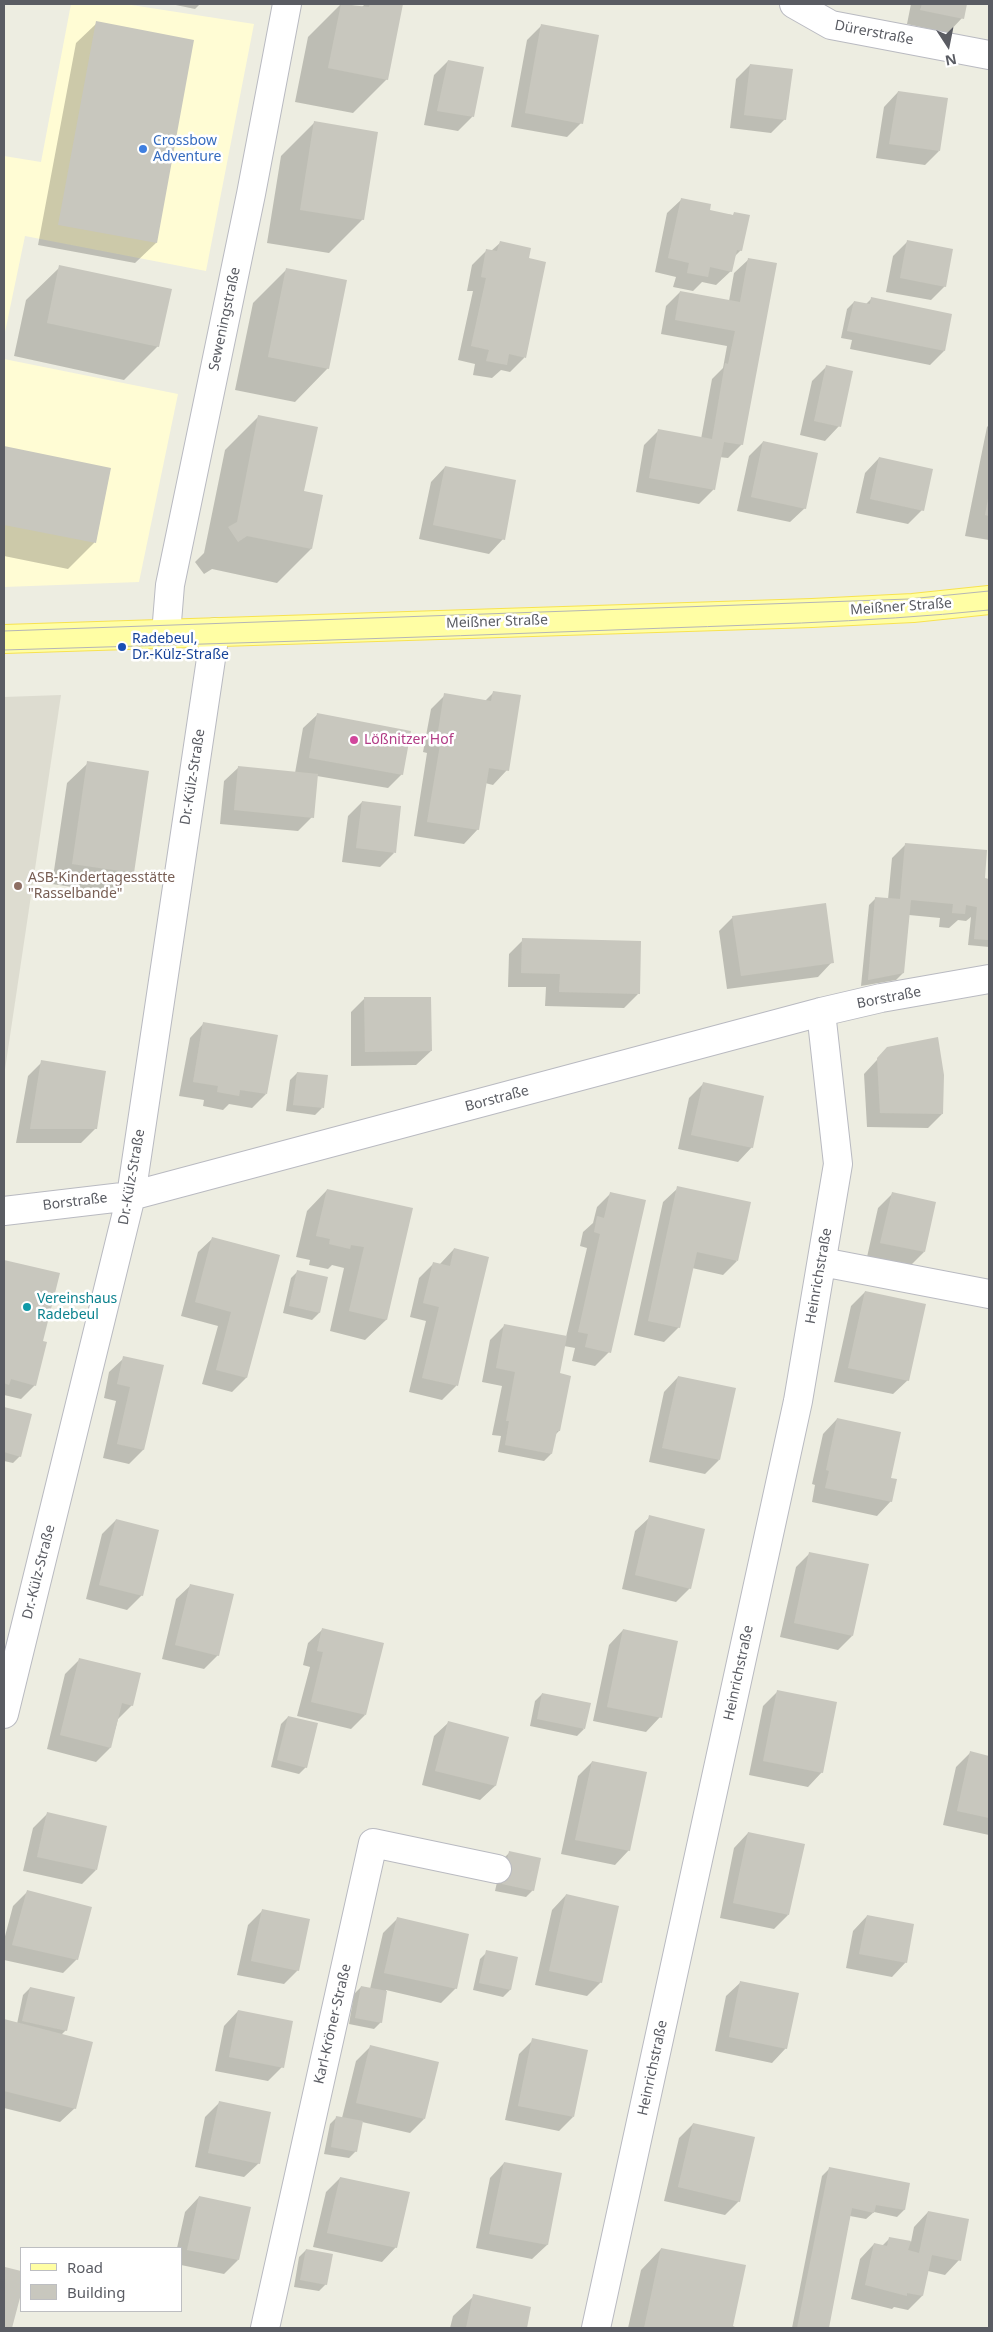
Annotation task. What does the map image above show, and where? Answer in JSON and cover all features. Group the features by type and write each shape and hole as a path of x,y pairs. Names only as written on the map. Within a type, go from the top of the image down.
{"main road":[{"name":"Meißner Straße","path":"4,639 822,612 913,608 989,600"}],"street":[{"name":"Seweningstraße","path":"166,634 170,585 251,194 288,4"},
{"name":"Dürerstraße","path":"794,4 831,25 989,55"},
{"name":"Dr.-Külz-Straße","path":"4,1714 130,1196 215,632"},
{"name":"Borstraße","path":"4,1211 130,1196 821,1012 881,998 989,979"},
{"name":"Heinrichstraße","path":"596,2328 798,1401 822,1262 838,1164 821,1012"},
{"path":"822,1262 989,1294"},
{"name":"Karl-Kröner-Straße","path":"265,2328 373,1843 497,1869"}],"shaded area":[{"path":"71,4 125,4 254,24 206,271 25,236 4,337 4,156 41,162"},
{"path":"4,359 178,394 139,582 4,587"},
{"name":"ASB-Kindertagesstätte \"Rasselbande\"","path":"61,695 4,1076 4,697"}],"building":[{"path":"341,4 369,7 370,4 403,4 388,80 328,68"},
{"path":"922,4 967,4 964,19 920,10"},
{"path":"96,21 194,40 157,243 58,225"},
{"path":"541,24 599,35 583,124 525,113"},
{"path":"448,60 484,67 474,117 437,111"},
{"path":"750,64 793,69 786,120 744,115"},
{"path":"898,91 948,98 940,151 889,144"},
{"path":"314,121 378,132 364,220 300,210"},
{"path":"681,198 711,204 710,210 733,215 734,212 750,215 742,251 737,250 732,272 710,267 708,277 687,273 689,263 668,258"},
{"path":"907,240 953,249 946,287 900,278"},
{"path":"500,241 531,248 529,258 546,262 526,358 509,354 507,365 486,361 489,350 471,346 486,278 481,277 486,249 497,251"},
{"path":"748,258 777,263 743,445 724,442 715,490 649,478 658,429 712,439 725,363 728,364 735,331 675,320 680,291 740,302"},
{"path":"59,265 172,289 159,347 47,323"},
{"path":"286,268 347,280 329,369 268,357"},
{"path":"871,297 952,314 945,351 847,331 854,301 870,304"},
{"path":"826,365 853,371 841,427 814,421"},
{"path":"258,415 318,427 304,491 323,495 312,549 247,536 238,542 228,527 237,522"},
{"path":"763,441 818,453 806,509 751,497"},
{"path":"4,446 111,468 96,543 4,525"},
{"path":"879,457 933,469 924,511 870,499"},
{"path":"445,466 516,480 505,540 433,525"},
{"path":"989,499 989,516 985,515"},
{"path":"493,691 521,695 509,771 489,768 479,830 427,822 441,739 437,738 444,693 491,701"},
{"path":"317,713 411,731 403,775 309,758"},
{"path":"87,761 149,771 134,873 72,864"},
{"path":"238,766 318,774 314,818 234,810"},
{"path":"362,801 401,806 396,853 356,848"},
{"path":"905,843 987,850 985,878 989,879 989,940 974,939 977,907 966,905 965,914 952,913 953,904 911,900 904,973 868,980 875,897 900,899"},
{"path":"826,903 834,963 741,976 732,916"},
{"path":"522,938 641,941 640,994 559,992 560,974 521,973"},
{"path":"364,997 431,997 432,1051 365,1052"},
{"path":"203,1022 278,1035 267,1094 240,1090 239,1096 217,1092 218,1086 193,1082"},
{"path":"938,1037 944,1075 943,1114 880,1113 877,1058 887,1047"},
{"path":"41,1060 106,1071 97,1129 30,1129"},
{"path":"297,1072 328,1075 324,1108 293,1105"},
{"path":"703,1082 764,1096 753,1148 691,1135"},
{"path":"677,1186 751,1202 738,1261 697,1252 680,1328 648,1321"},
{"path":"327,1189 413,1208 387,1320 349,1311 364,1247 351,1245 350,1249 329,1244 330,1239 316,1236"},
{"path":"610,1192 646,1200 611,1353 585,1347 588,1334 578,1332 600,1234 594,1232 597,1216 604,1218"},
{"path":"892,1192 936,1202 925,1252 880,1243"},
{"path":"212,1237 280,1255 247,1378 216,1370 231,1312 195,1302"},
{"path":"454,1248 489,1257 458,1386 422,1378 439,1307 423,1303 433,1262 450,1266"},
{"name":"Vereinshaus Radebeul","path":"4,1260 60,1273 43,1341 47,1342 36,1386 11,1379 9,1385 4,1383"},
{"path":"297,1270 328,1277 320,1313 289,1306"},
{"path":"865,1291 926,1304 909,1381 848,1368"},
{"path":"504,1324 567,1336 560,1373 571,1376 560,1431 557,1431 552,1454 505,1445 509,1421 506,1421 515,1372 496,1368"},
{"path":"123,1356 164,1365 144,1450 117,1444 130,1387 117,1384"},
{"path":"678,1376 736,1388 720,1460 662,1448"},
{"path":"4,1407 32,1414 21,1457 4,1452"},
{"path":"837,1418 901,1432 891,1478 897,1479 892,1502 825,1488 829,1471 826,1470"},
{"path":"649,1515 705,1529 691,1589 635,1575"},
{"path":"116,1519 159,1530 143,1596 99,1585"},
{"path":"809,1552 869,1564 853,1636 794,1623"},
{"path":"190,1584 234,1594 219,1656 175,1645"},
{"path":"322,1628 384,1643 366,1715 311,1702 323,1652 317,1651"},
{"path":"623,1629 678,1641 662,1718 607,1707"},
{"path":"79,1658 141,1673 133,1706 122,1703 111,1748 60,1735"},
{"path":"777,1690 837,1702 823,1773 763,1761"},
{"path":"542,1693 591,1703 585,1729 537,1719"},
{"path":"288,1716 318,1723 307,1768 277,1760"},
{"path":"448,1721 509,1737 496,1786 435,1771"},
{"path":"970,1751 989,1756 989,1818 957,1811"},
{"path":"592,1761 647,1772 630,1851 575,1840"},
{"path":"47,1812 107,1826 97,1870 37,1857"},
{"path":"748,1832 805,1844 789,1915 733,1903"},
{"path":"509,1851 541,1858 534,1891 502,1884"},
{"path":"27,1890 92,1907 78,1960 12,1945"},
{"path":"566,1894 619,1906 602,1983 549,1971"},
{"path":"262,1909 310,1919 299,1971 251,1961"},
{"path":"867,1915 914,1924 907,1963 859,1954"},
{"path":"397,1917 469,1934 457,1989 384,1973"},
{"path":"486,1950 518,1957 511,1990 479,1983"},
{"path":"740,1981 799,1993 787,2049 729,2037"},
{"path":"361,1986 387,1991 382,2023 355,2018"},
{"path":"30,1987 75,1997 67,2031 22,2021"},
{"path":"238,2010 293,2021 284,2068 229,2057"},
{"path":"4,2019 93,2042 76,2109 4,2091"},
{"path":"532,2038 588,2050 574,2117 518,2106"},
{"path":"370,2045 439,2062 425,2119 356,2103"},
{"path":"219,2101 271,2112 260,2164 208,2153"},
{"path":"336,2116 363,2121 357,2152 331,2147"},
{"path":"693,2123 755,2137 740,2202 678,2187"},
{"path":"504,2162 562,2173 548,2245 489,2234"},
{"path":"829,2167 910,2183 905,2210 876,2205 874,2213 852,2208 829,2328 797,2328"},
{"path":"340,2177 410,2192 397,2248 327,2233"},
{"path":"199,2196 251,2207 239,2260 187,2250"},
{"path":"928,2211 969,2219 961,2261 932,2255 923,2296 907,2293 907,2296 865,2285 874,2243 887,2246 889,2237 911,2241 908,2250 919,2253"},
{"path":"661,2248 746,2265 733,2326 737,2328 644,2328"},
{"path":"306,2249 333,2254 327,2285 300,2280"},
{"path":"5,2267 20,2271 20,2298 12,2328 4,2328"},
{"path":"473,2294 531,2307 527,2328 466,2328"}],"tram line":[{"path":"4,631 909,599 989,591"},
{"path":"4,650 801,623 989,610"}],"place":[{"name":"Crossbow Adventure","path":"143,149"},
{"name":"Radebeul, Dr.-Külz-Straße","path":"122,647"},
{"name":"Lößnitzer Hof","path":"354,740"},
{"name":"ASB-Kindertagesstätte \"Rasselbande\"","path":"18,886"},
{"name":"Vereinshaus Radebeul","path":"27,1307"}]}
